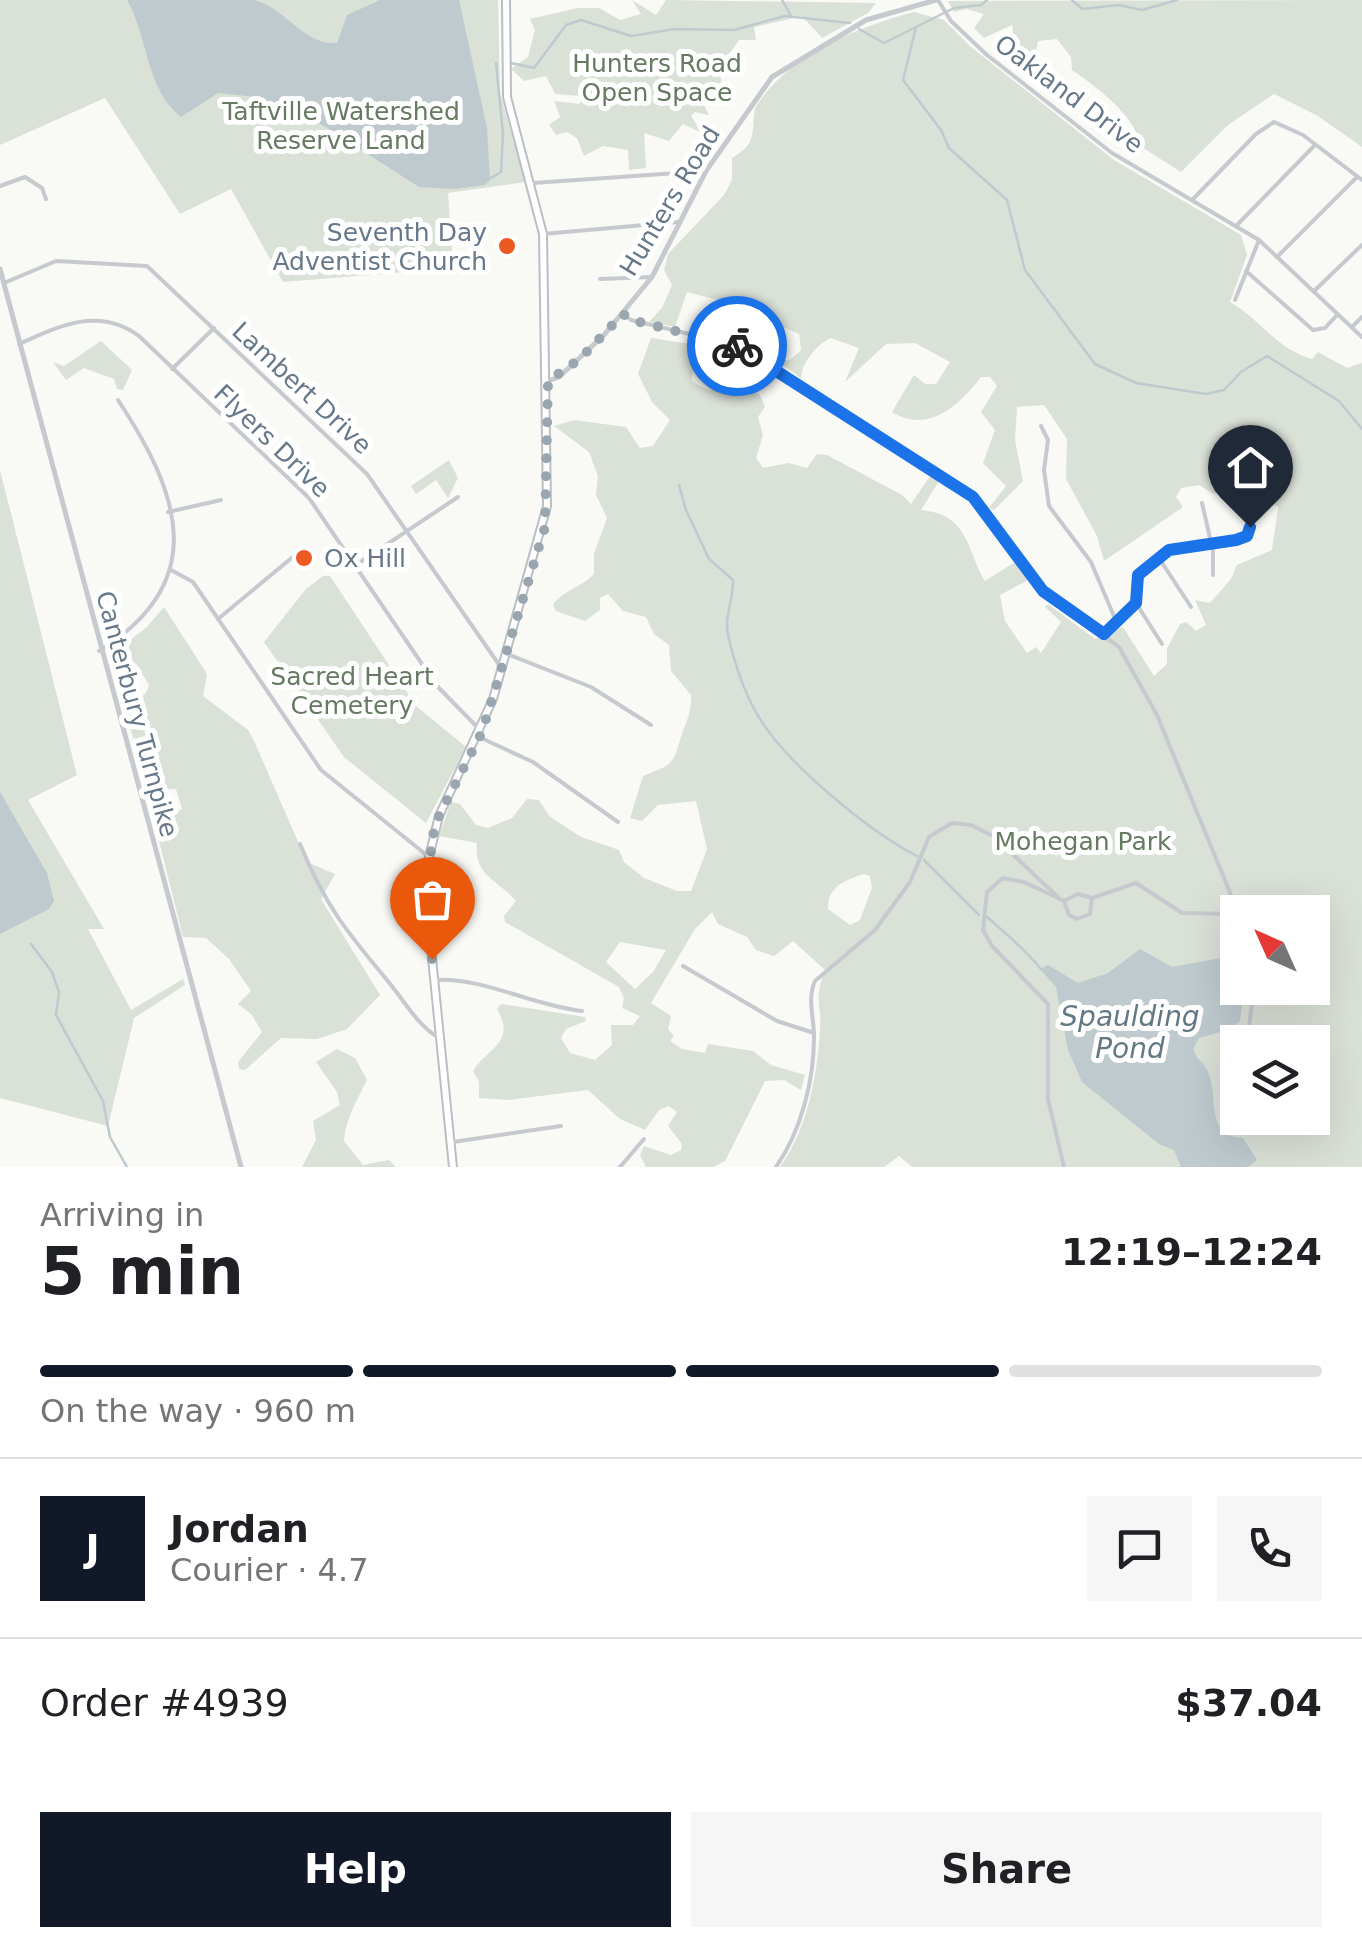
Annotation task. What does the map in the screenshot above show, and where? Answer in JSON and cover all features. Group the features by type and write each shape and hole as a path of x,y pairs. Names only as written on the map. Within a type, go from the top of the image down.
{"main road":[{"path":"453,1167 434,980 430,857 439,816 480,734 545,527 548,381 543,234 533,183 507,97 506,0"}],"street":[{"name":"Oakland Drive","path":"937,0 987,55 1112,153 1238,224 1362,337"},
{"name":"Hunters Road","path":"548,381 580,359 652,277 706,171 772,77 866,20 937,0"},
{"path":"1193,199 1266,125 1288,126 1360,178 1277,256"},
{"path":"1238,224 1315,146"},
{"path":"533,183 706,171"},
{"path":"0,186 25,177 42,188 46,198"},
{"path":"543,234 681,223"},
{"path":"1234,300 1259,240"},
{"path":"1314,291 1362,245"},
{"name":"Lambert Drive","path":"4,283 56,261 139,262 358,464 502,669"},
{"name":"Canterbury Turnpike","path":"0,269 99,652 240,1167"},
{"path":"1246,271 1313,330 1325,328 1338,315"},
{"path":"600,280 652,277"},
{"path":"623,314 631,320 735,345 759,357 973,497 1043,591 1120,649 1154,709 1231,895"},
{"path":"1352,327 1362,317"},
{"name":"Flyers Drive","path":"19,344 75,321 112,321 139,336 309,498 437,686 480,734"},
{"path":"172,369 214,328"},
{"path":"99,652 132,631 150,612 171,570 176,547 155,459 118,400"},
{"path":"1041,426 1048,440 1044,470 1049,506 1091,562 1116,621"},
{"path":"1162,644 1136,603 1138,575 1158,555 1247,536 1250,516 1245,476"},
{"path":"356,565 458,497"},
{"path":"168,512 221,500"},
{"path":"1202,503 1212,544 1213,575"},
{"path":"1158,555 1191,606"},
{"path":"218,619 294,556"},
{"path":"171,570 193,582 321,770 430,857"},
{"path":"1104,634 1136,603"},
{"path":"506,654 591,687 651,725"},
{"path":"480,734 533,762 618,822"},
{"path":"776,1167 798,1126 814,1033 810,993 816,978 875,930 910,882 931,836 942,826 964,823 990,834 1064,901 1069,914 1081,919 1091,912 1092,898"},
{"path":"300,844 313,881 331,910 366,958 439,1038"},
{"path":"1058,897 1018,880 998,880 985,898 982,926 989,943 1048,1004 1048,1102 1064,1167"},
{"path":"1064,901 1080,894 1092,898 1138,883 1182,913 1220,913"},
{"path":"683,966 777,1021 814,1033"},
{"path":"434,980 466,978 519,999 582,1011"},
{"path":"449,1142 562,1126"},
{"path":"620,1167 644,1139"}],"green space":[{"name":"Taftville Watershed Reserve Land","path":"0,0 498,0 500,93 525,182 448,193 453,268 283,282 231,189 180,214 105,98 0,145"},
{"name":"Hunters Road Open Space","path":"632,0 656,15 666,0 876,3 868,13 822,38 802,16 754,27 756,40 739,40 723,64 720,73 724,98 704,96 702,101 709,115 695,112 691,116 702,133 683,124 669,141 644,133 646,168 629,170 628,150 603,146 584,156 577,138 567,132 556,135 549,125 560,117 554,101 580,104 581,96 555,94 546,76 524,81 511,69 528,57 535,30 530,19 578,8 599,8 620,20 641,14"},
{"path":"1362,0 1362,147 1318,116 1274,94 1228,125 1181,172 1140,146 1132,124 1103,93 1072,70 1071,57 1057,39 1038,41 1036,51 1028,53 1015,45 1012,25 984,38 974,28 984,14 967,9 954,12 948,1"},
{"name":"Mohegan Park","path":"914,12 944,20 971,47 1114,160 1241,235 1247,255 1230,302 1299,354 1312,359 1318,352 1347,368 1362,363 1362,1167 912,1167 899,1156 884,1167 780,1167 804,1120 813,1084 820,1031 819,996 825,970 793,941 774,956 756,950 747,937 718,924 712,912 695,929 651,1003 671,1016 668,1029 674,1036 670,1041 682,1049 705,1053 708,1044 753,1051 771,1065 805,1075 801,1090 784,1080 765,1081 725,1161 713,1167 646,1167 640,1155 644,1146 671,1155 681,1150 682,1144 668,1126 677,1112 669,1106 659,1110 645,1130 620,1119 588,1090 508,1100 479,1098 479,1082 473,1071 502,1038 504,1030 497,1009 501,1004 585,1017 586,1021 566,1029 561,1038 570,1053 595,1060 612,1045 611,1025 633,1025 640,1016 622,1008 624,998 619,987 505,922 504,916 516,901 483,870 477,843 439,836 451,802 460,804 476,825 488,828 512,818 527,799 539,800 549,816 581,837 619,850 624,862 644,878 677,891 691,891 707,849 696,801 658,805 642,821 630,818 643,776 666,766 673,758 690,710 691,695 671,671 669,645 654,634 646,617 623,611 608,594 600,598 600,610 585,621 556,611 553,605 594,574 594,554 607,518 596,495 598,476 589,452 554,426 574,420 626,427 640,448 653,446 670,420 652,402 638,374 651,338 690,344 694,349 692,381 699,385 714,390 737,381 760,395 765,407 758,417 763,435 756,458 763,468 789,463 807,468 817,454 827,455 902,495 911,504 930,476 939,481 921,510 937,513 958,526 985,581 1015,562 1030,579 1000,595 1005,621 1027,653 1036,647 1041,653 1061,622 1045,607 1048,604 1095,639 1123,627 1154,676 1167,664 1167,649 1180,624 1186,622 1196,631 1206,625 1195,600 1210,603 1231,579 1237,565 1272,550 1278,507 1263,496 1279,489 1262,468 1245,467 1238,487 1224,487 1214,494 1199,485 1181,488 1176,497 1183,507 1104,561 1097,536 1066,479 1067,439 1044,405 1017,407 1015,440 1023,481 994,510 989,508 1006,486 983,463 995,430 981,412 997,386 990,377 981,377 942,414 918,420 905,418 892,412 914,375 925,384 936,384 950,362 915,343 886,344 845,382 859,348 831,338 810,356 802,379 778,361 790,360 801,350 799,334 777,324 750,331 749,321 725,302 687,292 675,327 649,322 662,308 672,285 664,270 668,254 724,195 732,180 732,158 750,142 755,108 785,73 847,35","holes":["864,874 870,876 872,888 860,920 850,925 828,909 828,901 844,882","620,942 666,950 653,972 635,989 606,962"]},
{"path":"101,341 132,370 123,390 117,389 114,379 84,368 66,380 53,362 64,366"},
{"path":"449,460 458,478 448,498 436,480 416,494 411,486"},
{"path":"0,470 77,775 28,800 104,929 88,929 131,1010 183,979 185,985 134,1018 108,1126 0,1098"},
{"name":"Sacred Heart Cemetery","path":"323,576 330,576 416,706 466,747 426,823 344,757 264,642 306,589"},
{"path":"164,607 207,674 203,696 248,730 307,862 335,874 321,899 380,995 347,1029 317,1039 281,1038 245,1070 239,1069 238,1062 262,1032 252,1015 238,1004 251,991 229,959 206,938 183,937 155,825 182,809 176,789 148,790 125,709 146,693 149,685 136,663 116,670 110,655 147,627"},
{"path":"337,1049 355,1058 367,1080 349,1118 344,1141 363,1165 389,1160 396,1167 302,1167 316,1140 313,1121 340,1105 337,1092 316,1062"}],"water":[{"path":"127,0 255,0 314,39 337,43 347,15 380,0 459,0 487,128 490,180 485,185 454,189 419,187 324,126 257,97 218,93 181,117 160,92"},
{"path":"0,792 47,873 54,901 49,909 0,934"},
{"name":"Spaulding Pond","path":"1140,949 1172,967 1220,958 1220,1005 1242,1005 1240,1021 1220,1025 1220,1032 1199,1038 1193,1049 1210,1078 1220,1135 1243,1138 1257,1160 1248,1167 1181,1167 1174,1150 1159,1144 1082,1082 1068,1050 1056,987 1040,969 1048,965 1078,983 1108,973"}],"waterway":[{"path":"782,0 791,16"},
{"path":"859,29 884,43 954,8 981,5 987,0"},
{"path":"1072,0 1082,9 1119,5 1142,10 1177,0"},
{"path":"511,63 534,68 566,25 581,20 631,36 675,29 734,30 785,16 850,23"},
{"path":"916,27 903,80 941,130 949,148 1007,200 1025,270 1095,364 1136,383 1206,394 1224,390 1241,372 1267,356 1339,401 1362,429"},
{"path":"491,178 501,172 503,134 496,63"},
{"path":"679,485 709,559 733,580 728,634 757,714 807,774 876,830 917,856"},
{"path":"924,860 979,915"},
{"path":"987,917 1041,969"},
{"path":"31,944 52,972 59,992 56,1015 103,1101 110,1137 127,1167"}],"way so far":[{"path":"432,959 428,887 432,838 452,786 482,732 545,527 548,381 560,377 623,314 631,320 737,346"}],"place":[{"name":"Seventh Day Adventist Church","path":"507,246"},
{"name":"Ox Hill","path":"304,558"}],"route":[{"path":"737,346 973,497 989,513 1043,591 1104,634 1136,603 1134,586 1138,575 1158,555 1236,540 1247,536 1250,527"}]}
